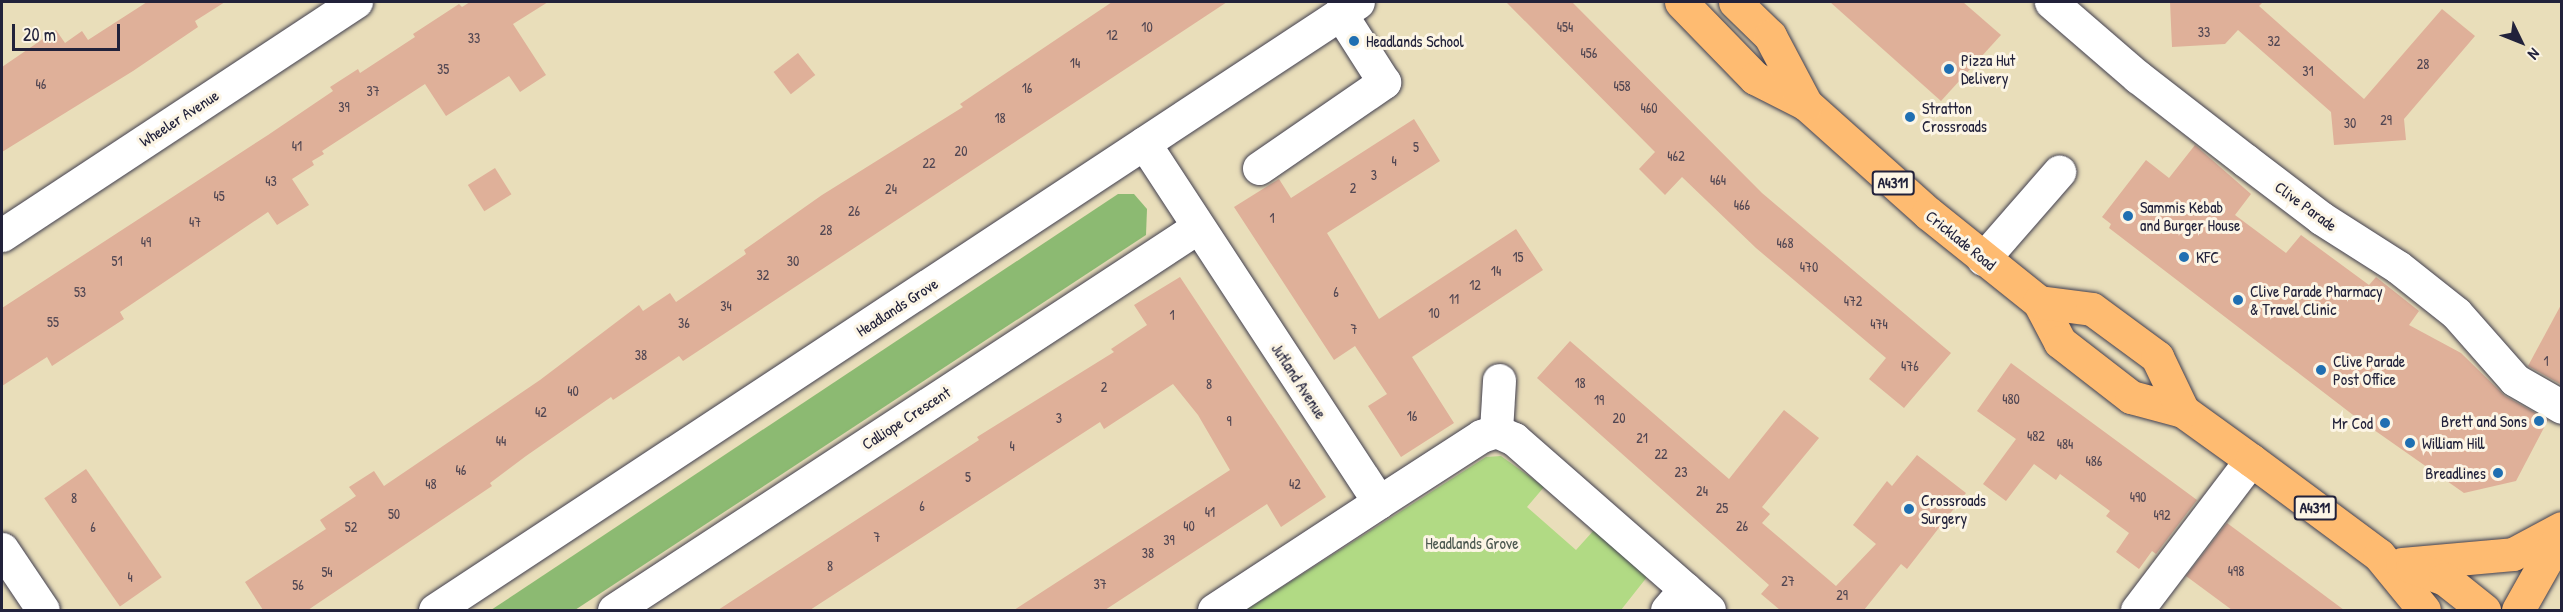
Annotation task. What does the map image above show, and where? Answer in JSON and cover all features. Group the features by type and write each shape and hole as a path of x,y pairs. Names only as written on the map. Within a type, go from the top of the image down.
{"main road":[{"name":"Cricklade Road","path":"1681,2 1755,78 1806,104 1983,259 2039,302 2060,342 2132,397 2183,411 2391,560 2445,579 2484,610"},
{"name":"Cricklade Road","path":"1735,2 1770,36 1806,104"},
{"name":"Cricklade Road","path":"2039,302 2091,309 2157,357 2183,411"},
{"path":"2391,560 2513,554 2562,530"},
{"path":"2518,610 2562,530"},
{"name":"Cricklade Road","path":"2391,560 2424,610"}],"street":[{"name":"Wheeler Avenue","path":"2,235 313,13 356,2"},
{"name":"Clive Parade","path":"2050,2 2138,77 2245,160 2340,231 2398,267 2456,313 2515,381 2562,407"},
{"name":"Headlands Grove","path":"435,610 1349,7"},
{"path":"1259,168 1384,82 1349,7"},
{"name":"Jutland Avenue","path":"1144,143 1379,502"},
{"path":"1983,259 2059,172"},
{"name":"Calliope Crescent","path":"614,610 1198,227"},
{"path":"1496,430 1499,380"},
{"path":"1214,610 1481,436 1496,430 1514,439 1676,600 1709,610"},
{"path":"2137,610 2251,460"},
{"path":"2,549 43,610"}],"green space":[{"path":"1118,194 1134,194 1147,209 1146,235 575,610 491,610"},
{"name":"Headlands Grove","path":"1501,456 1544,487 1527,507 1576,550 1594,530 1647,577 1621,610 1246,610 1486,457"}],"building":[{"path":"147,2 225,2 195,21 198,27 133,71 2,152 2,67 56,30 65,43 82,31 88,40"},
{"path":"470,2 548,2 513,24 546,75 520,92 509,76 446,116 425,84 322,151 324,154 312,161 314,165 292,179 309,205 277,225 268,212 120,312 124,319 52,366 47,357 2,386 2,308 268,135 333,91 330,87 358,69 360,73 415,37 413,34 459,4 462,7"},
{"path":"1112,2 1227,2 683,361 679,356 613,400 611,397 526,456 490,483 492,486 308,610 263,610 245,582 326,529 320,520 356,496 349,487 374,471 384,486 540,380 639,305 643,311 670,293 676,302 746,254 744,250 822,195 963,107 960,104"},
{"path":"1506,2 1572,2 1762,193 1951,353 1904,408 1869,379 1886,358 1756,248 1682,177 1665,195 1639,169 1655,152"},
{"path":"1830,2 1963,2 2001,35 1941,101"},
{"path":"2170,2 2263,2 2259,6 2364,99 2442,9 2475,36 2404,119 2406,140 2334,145 2331,112 2238,30 2225,44 2172,47"},
{"path":"798,53 815,75 791,94 774,72"},
{"path":"1414,119 1440,161 1327,233 1379,319 1516,229 1543,270 1412,357 1454,423 1401,457 1368,406 1387,394 1355,346 1334,360 1234,207 1279,179 1291,198"},
{"path":"2195,145 2251,194 2235,215 2286,253 2301,235 2369,285 2376,277 2419,311 2409,325 2461,353 2505,396 2548,420 2516,481 2464,493 2357,418 2109,228 2111,224 2102,217 2146,160 2169,178"},
{"path":"495,168 511,194 484,211 468,185"},
{"path":"1180,277 1326,497 1281,527 1267,504 1105,610 1014,610 1230,470 1198,415 1173,384 1104,429 1100,422 810,610 718,610 979,440 977,437 1114,352 1111,349 1147,325 1134,305"},
{"path":"2562,303 2562,385 2528,366"},
{"path":"1570,341 1729,479 1784,410 1819,438 1762,507 1770,514 1762,523 1836,586 1876,544 1853,525 1887,481 1892,486 1917,455 1966,493 1907,569 1901,564 1864,610 1780,610 1761,594 1769,585 1537,378"},
{"path":"2011,363 2197,500 2156,554 2152,551 2139,569 2116,552 2129,533 2106,516 2110,511 2060,474 2056,480 2034,464 2006,501 1983,484 2016,439 1977,411"},
{"path":"86,469 162,577 120,606 44,498"},
{"path":"2227,523 2344,610 2232,610 2186,576"}],"place":[{"name":"Headlands School","path":"1354,41"},
{"name":"Pizza Hut Delivery","path":"1949,69"},
{"name":"Stratton Crossroads","path":"1910,117"},
{"name":"Sammis Kebab and Burger House","path":"2128,216"},
{"name":"KFC","path":"2184,257"},
{"name":"Clive Parade Pharmacy & Travel Clinic","path":"2238,300"},
{"name":"Clive Parade Post Office","path":"2321,370"},
{"name":"Brett and Sons","path":"2539,421"},
{"name":"Mr Cod","path":"2385,423"},
{"name":"William Hill","path":"2410,443"},
{"name":"Breadlines","path":"2498,473"},
{"name":"Crossroads Surgery","path":"1909,509"}]}
